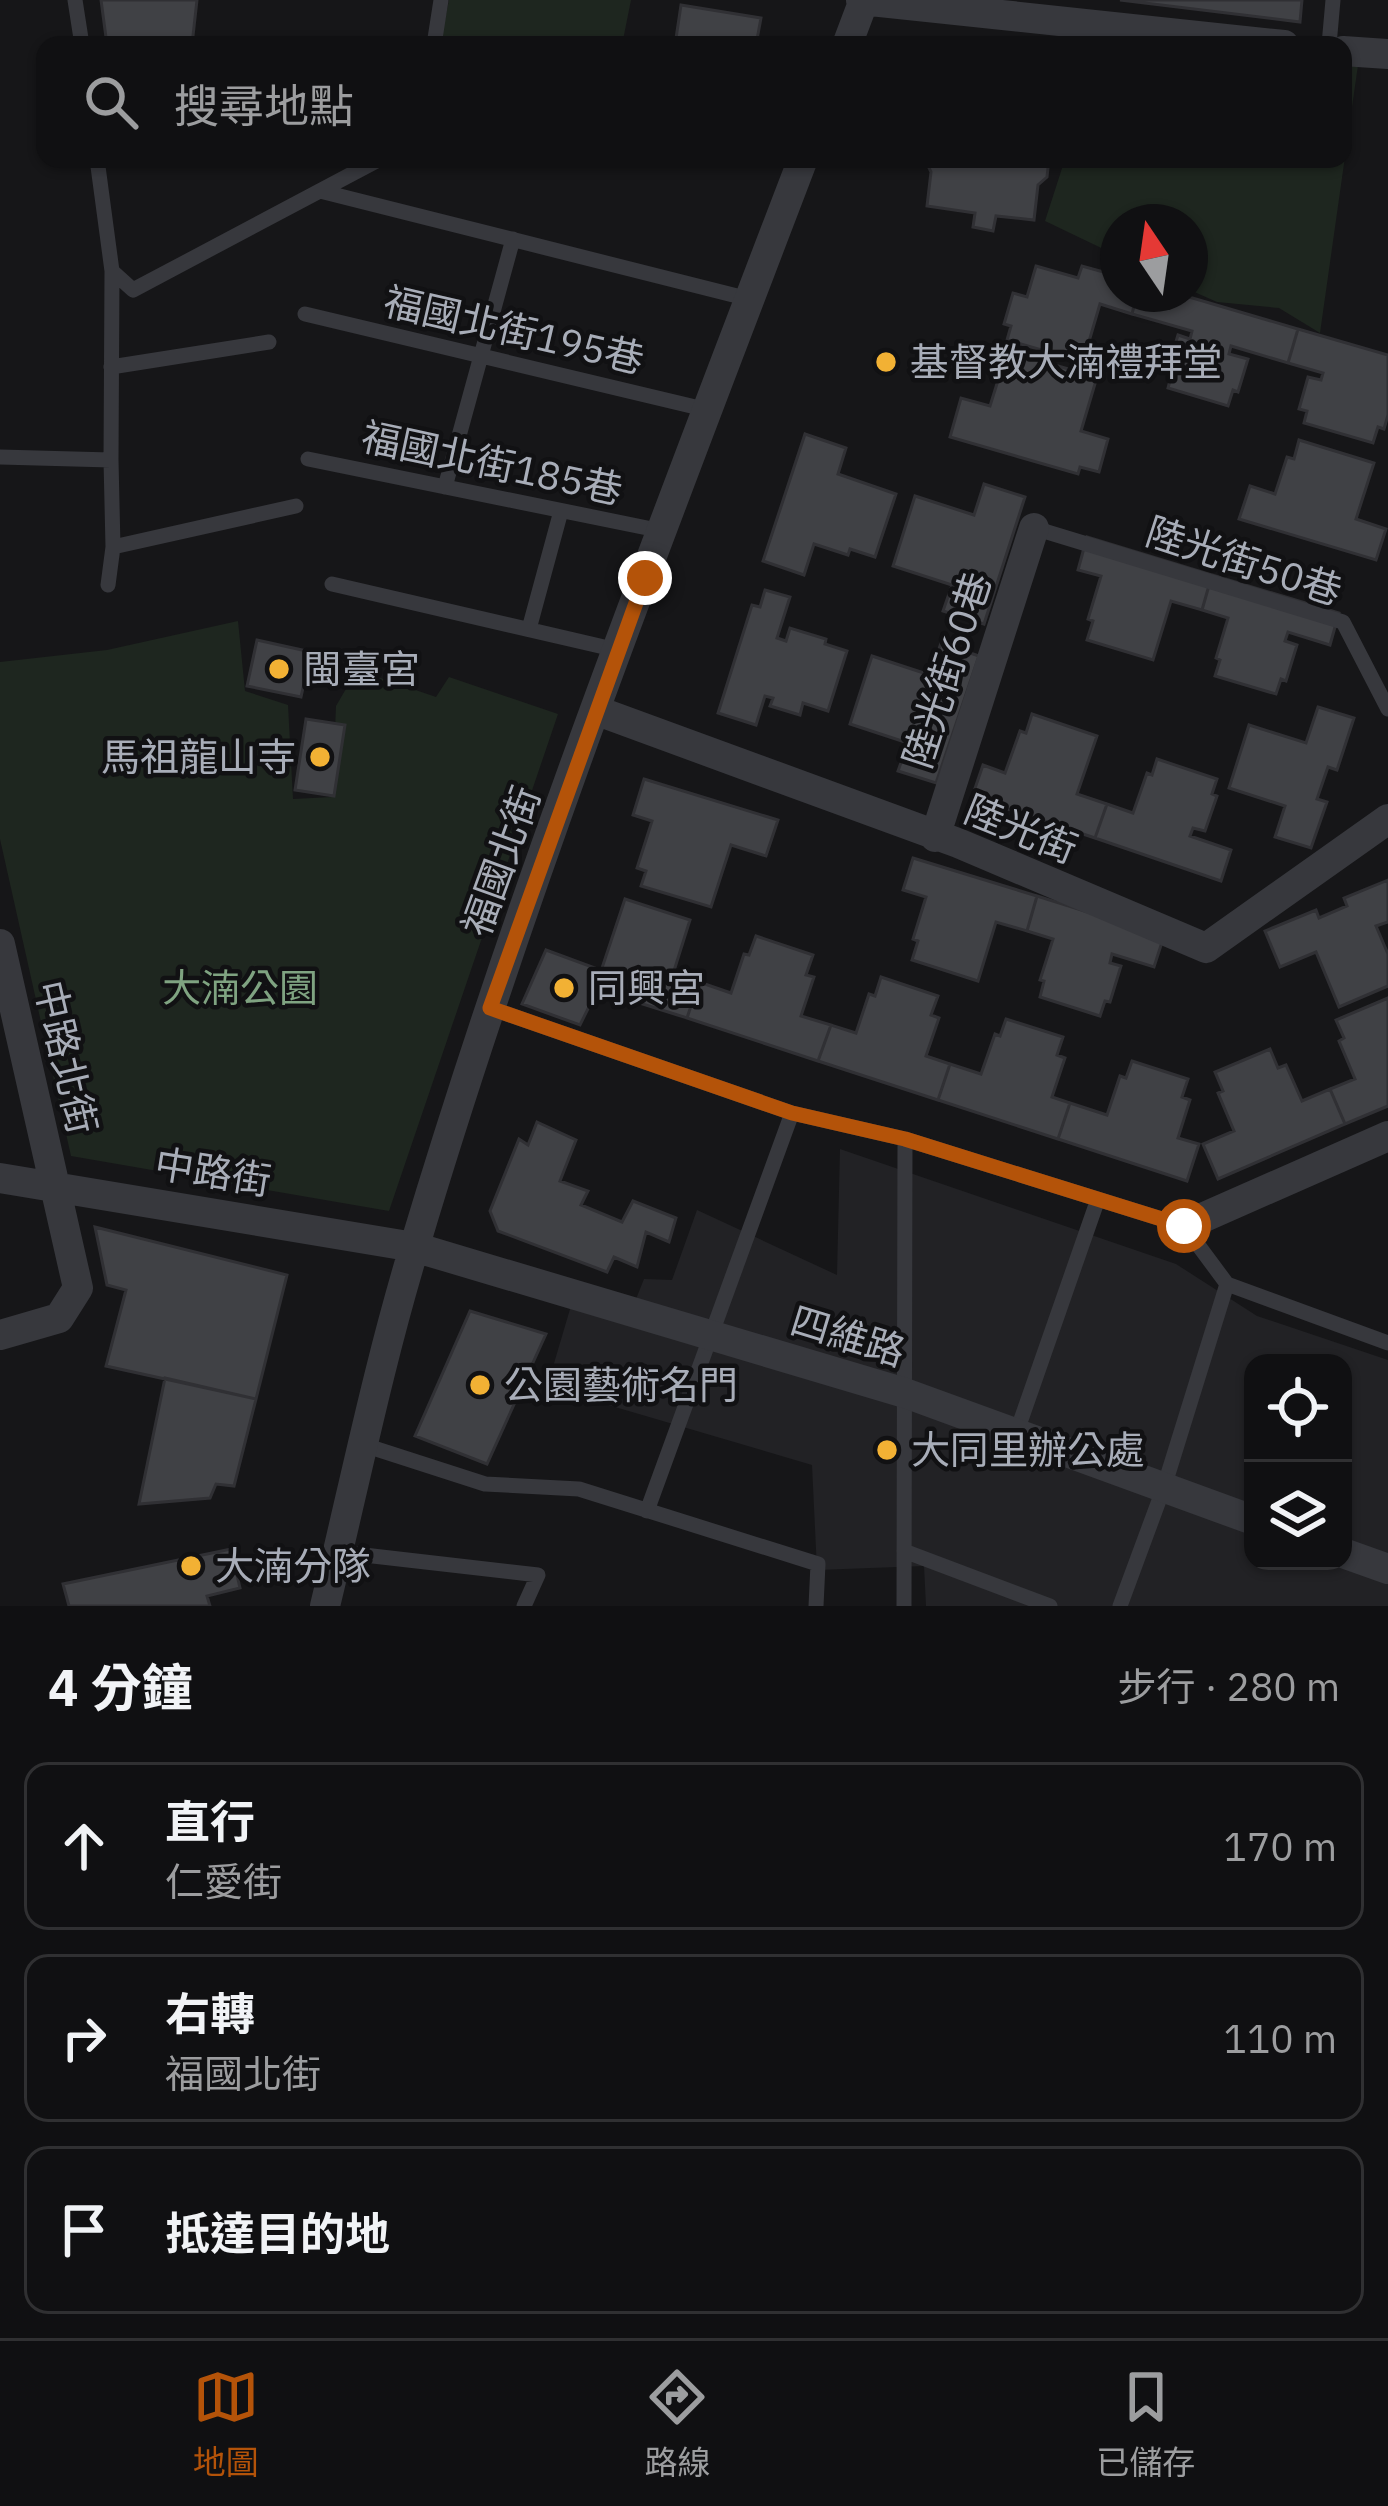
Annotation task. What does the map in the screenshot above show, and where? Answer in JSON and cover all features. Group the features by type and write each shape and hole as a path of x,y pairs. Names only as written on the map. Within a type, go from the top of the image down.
{"street":[{"path":"850,36 863,0 1200,36"},
{"path":"1352,52 1388,54"},
{"name":"福國北街","path":"325,1606 414,1247 490,1008 617,650 800,168"},
{"name":"陸光街60巷","path":"935,837 1034,528"},
{"name":"陸光街","path":"595,710 958,843 1206,948 1388,819"},
{"name":"中路北街","path":"0,944 78,1288 58,1318 0,1335"},
{"path":"1184,1226 1388,1136"},
{"name":"中路街","path":"0,1178 414,1247"},
{"name":"四維路","path":"414,1247 905,1393 1244,1517"},
{"path":"1352,1555 1388,1569"}],"lane":[{"path":"76,0 81,36"},
{"path":"436,36 442,0"},
{"path":"1330,36 1333,0"},
{"path":"98,168 112,272 113,547 108,585"},
{"path":"112,272 133,290 363,168"},
{"path":"320,190 749,299"},
{"path":"445,487 513,239"},
{"name":"福國北街195巷","path":"305,314 708,410"},
{"path":"111,367 268,342"},
{"path":"0,457 111,460"},
{"name":"福國北街185巷","path":"308,459 662,531"},
{"path":"113,547 296,506"},
{"path":"529,629 560,511"},
{"name":"陸光街50巷","path":"1034,528 1343,622 1388,710"},
{"path":"332,584 617,650"},
{"path":"490,1008 792,1113 905,1139 1184,1226 1227,1284 1388,1342"},
{"path":"647,1510 792,1113"},
{"path":"904,1606 905,1139"},
{"path":"1016,1434 1098,1199"},
{"path":"1120,1606 1164,1487 1227,1284"},
{"path":"364,1445 485,1484 579,1489 818,1564 816,1606"},
{"path":"904,1551 1050,1606"},
{"path":"338,1552 538,1575 524,1606"}],"shaded area":[{"path":"840,1149 1176,1264 1257,1316 1388,1360 1388,1606 926,1606 924,1566 817,1570 812,1465 547,1387 573,1299 628,1319 644,1279 672,1280 697,1210 837,1275"}],"green space":[{"path":"449,0 631,0 624,36 442,36"},
{"path":"1352,64 1358,65 1352,107"},
{"path":"1062,168 1343,168 1320,333 1279,308 1208,298 1208,204 1100,204 1100,247 1045,221"},
{"name":"大湳公園","path":"238,621 245,691 288,705 293,799 332,797 336,706 357,670 436,697 449,677 558,714 389,1211 71,1156 0,839 0,662 107,650"}],"building":[{"path":"101,0 197,0 193,36 106,36"},
{"path":"1120,0 1302,0 1300,22"},
{"path":"681,5 761,18 758,36 676,36"},
{"path":"929,168 1048,168 1047,177 1038,185 1034,220 996,216 993,231 973,227 975,213 927,206"},
{"path":"1036,266 1078,278 1082,266 1100,271 1100,304 1083,362 1007,340 1011,326 1004,324 1013,293 1027,297"},
{"path":"1208,303 1298,329 1288,363 1231,346 1229,354 1248,359 1238,392 1233,390 1228,406 1168,388 1172,373 1167,371 1178,335 1190,339 1192,331 1132,314 1208,312"},
{"path":"1298,329 1388,355 1388,415 1373,443 1304,423 1307,411 1299,409 1308,377 1321,380 1323,373 1288,363"},
{"path":"1012,353 1097,377 1081,431 1108,439 1099,472 1080,467 1078,474 950,437 961,398 990,406"},
{"path":"805,434 846,448 838,474 896,494 875,557 850,549 848,555 814,544 804,575 763,561"},
{"path":"1299,440 1374,463 1356,519 1386,529 1376,560 1239,519 1250,486 1275,494 1287,457 1294,459"},
{"path":"984,484 1025,497 984,624 943,611 952,585 893,566 915,496 974,515"},
{"path":"1087,537 1212,575 1202,610 1171,601 1153,660 1087,640 1101,576 1078,570"},
{"path":"1212,575 1339,613 1330,645 1288,632 1285,641 1297,645 1286,681 1281,679 1276,694 1215,676 1228,618 1202,610"},
{"path":"765,590 790,597 777,638 786,641 790,628 847,651 828,711 803,703 800,715 770,706 773,698 765,696 756,725 718,713 752,605 760,607"},
{"name":"閩臺宮","path":"257,640 311,652 301,697 247,686"},
{"path":"941,643 979,656 936,783 898,771 908,743 850,724 872,656 930,675"},
{"path":"1318,707 1354,718 1337,770 1328,767 1317,799 1327,802 1311,848 1275,837 1285,806 1229,788 1249,725 1306,743"},
{"path":"1032,714 1097,736 1077,794 1107,804 1095,838 972,797 983,765 1005,773 1020,731 1026,733"},
{"name":"馬祖龍山寺","path":"306,719 345,725 334,796 295,790"},
{"path":"1157,759 1217,779 1212,794 1217,796 1205,831 1193,828 1190,836 1231,850 1221,881 1095,838 1107,804 1133,813"},
{"path":"644,779 778,820 766,856 731,845 711,907 641,886 646,871 637,868 652,821 633,815"},
{"path":"913,858 1037,896 1027,931 996,922 978,981 912,960 926,897 903,890"},
{"path":"1388,880 1388,922 1376,926 1388,954 1388,986 1339,1007 1316,952 1280,967 1265,931 1316,910 1319,918 1347,906 1344,898"},
{"path":"1037,896 1164,936 1154,967 1112,954 1110,963 1121,966 1110,1002 1105,1001 1100,1016 1040,997 1044,981 1040,980 1053,939 1027,931"},
{"path":"625,899 690,920 673,974 699,982 687,1018 595,989"},
{"path":"756,936 813,955 806,975 814,977 801,1016 831,1025 818,1061 687,1018 699,982 731,993 744,954 749,955"},
{"name":"同興宮","path":"546,950 606,972 580,1025 522,1004"},
{"path":"881,977 938,996 931,1015 939,1018 926,1056 950,1064 938,1100 818,1061 831,1025 856,1033 869,994 875,996"},
{"path":"1388,998 1388,1106 1345,1124 1330,1089 1355,1079 1336,1020"},
{"path":"1006,1019 1063,1037 1057,1055 1065,1058 1052,1097 1070,1103 1058,1139 938,1100 950,1064 981,1074 995,1034 1000,1036"},
{"path":"1270,1049 1278,1068 1286,1065 1302,1101 1330,1089 1345,1124 1218,1179 1203,1144 1234,1131 1215,1072"},
{"path":"1132,1061 1188,1079 1182,1097 1190,1100 1178,1138 1199,1144 1187,1181 1058,1139 1070,1103 1107,1115 1120,1076 1126,1078"},
{"path":"537,1122 576,1140 560,1181 588,1191 581,1205 622,1222 633,1201 676,1218 669,1242 646,1232 637,1267 614,1257 607,1272 498,1231 490,1211 519,1139 528,1145"},
{"path":"95,1227 287,1275 256,1399 106,1366 126,1290 107,1285"},
{"name":"公園藝術名門","path":"470,1311 546,1334 487,1464 415,1436"},
{"path":"165,1378 256,1399 234,1486 216,1484 210,1498 139,1504"},
{"name":"大湳分隊","path":"231,1549 240,1588 207,1596 210,1606 69,1606 63,1584"}],"place":[{"name":"基督教大湳禮拜堂","path":"886,362"},
{"name":"閩臺宮","path":"279,669"},
{"name":"馬祖龍山寺","path":"320,757"},
{"name":"同興宮","path":"564,988"},
{"name":"公園藝術名門","path":"480,1385"},
{"name":"大同里辦公處","path":"887,1450"},
{"name":"大湳分隊","path":"191,1566"}],"route":[{"path":"645,578 490,1008 792,1113 905,1139 1184,1226"}]}
